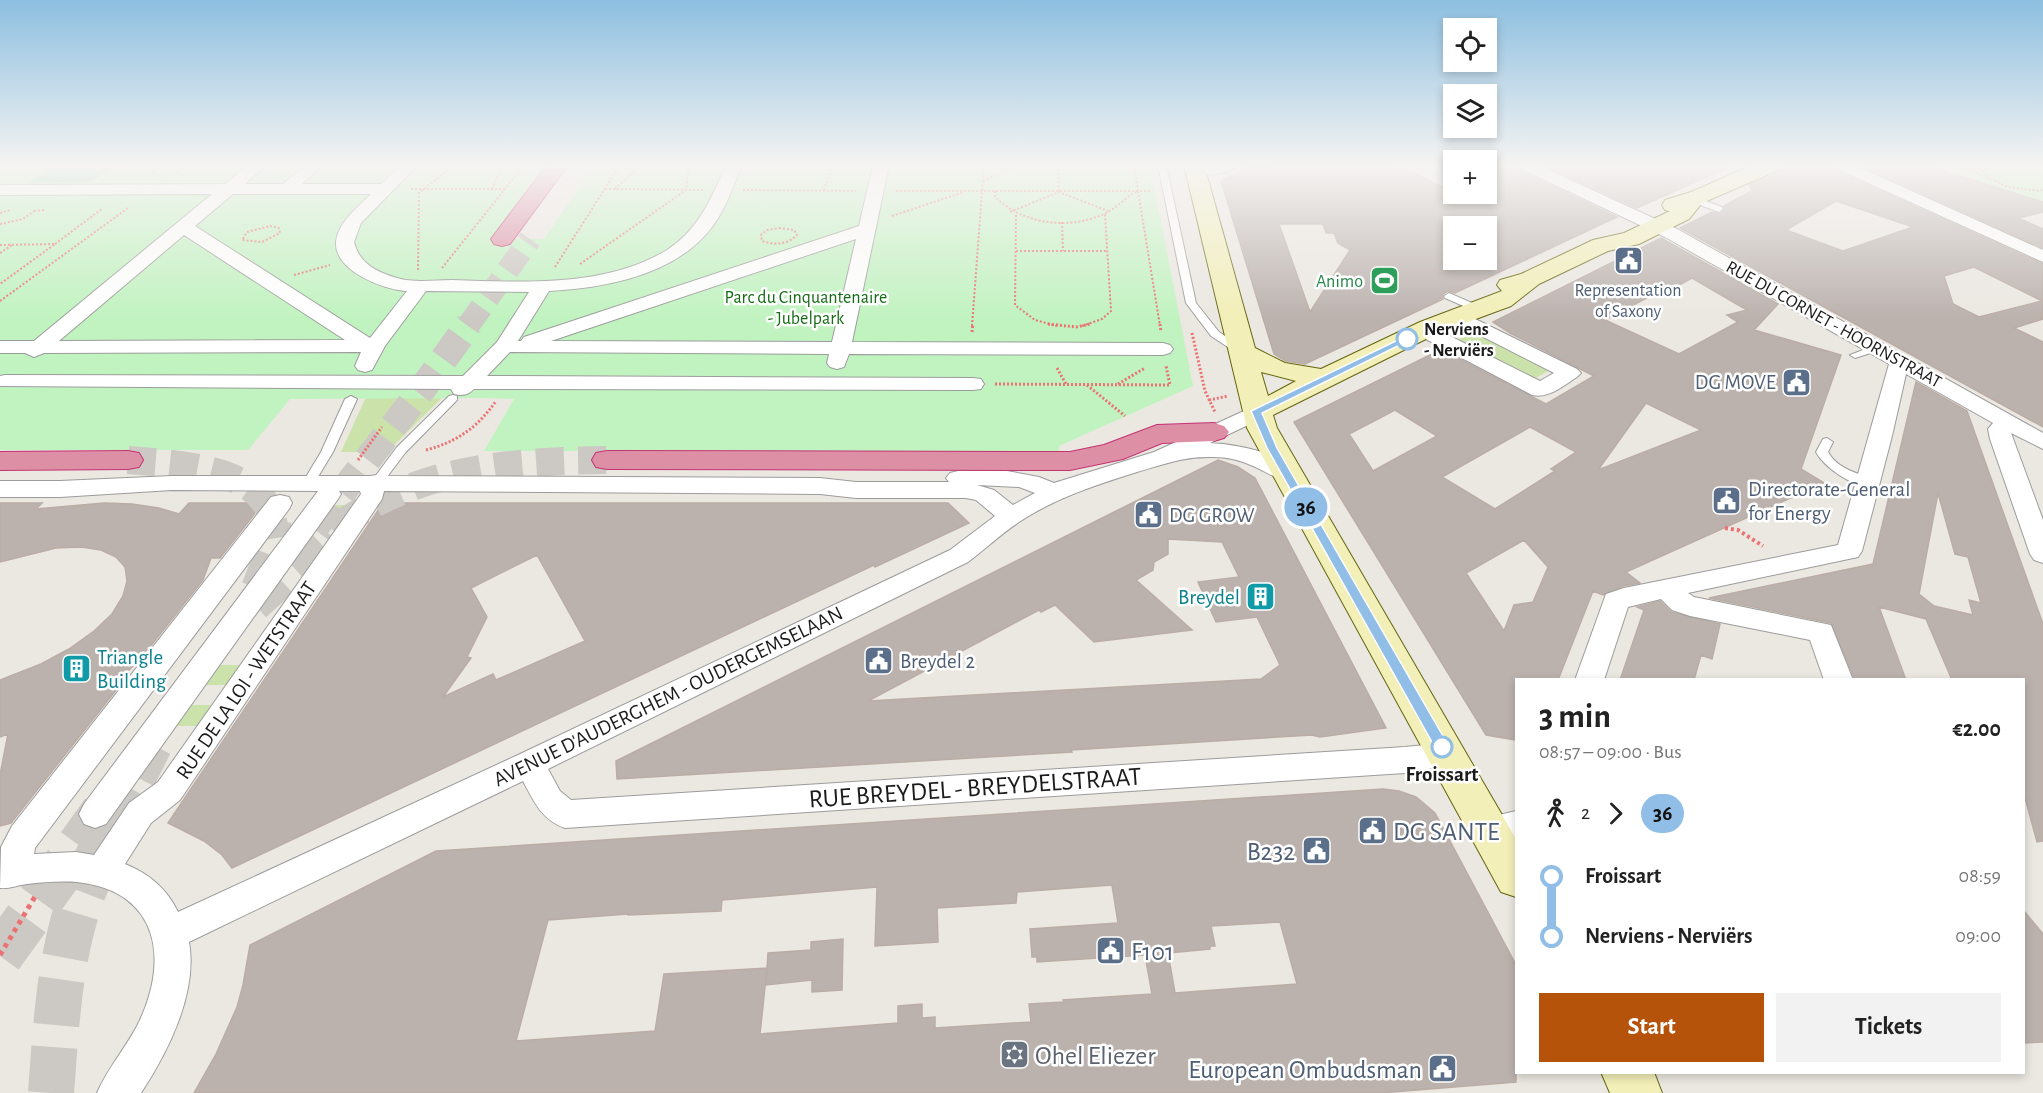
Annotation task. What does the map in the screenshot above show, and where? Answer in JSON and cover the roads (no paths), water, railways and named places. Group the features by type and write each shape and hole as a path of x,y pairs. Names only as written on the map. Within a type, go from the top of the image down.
{"highway":[{"path":"502,239 524,216"},
{"path":"608,460 1070,461 1112,453 1157,434 1214,432"},
{"path":"0,461 128,460"},
{"path":"0,474 88,475 109,486"}],"street":[{"path":"194,216 38,347 5,381 354,390 469,382 973,384"},
{"path":"357,216 347,232 345,248 351,260 363,271 379,279 402,285 585,283 664,260 703,227 711,216"},
{"path":"832,384 870,216"},
{"path":"1207,216 1257,411 1268,441 1446,755 1503,828 1515,874"},
{"name":"RUE DU CORNET - HOORNSTRAAT","path":"1636,216 2043,442"},
{"path":"1257,411 1425,331 1458,305 1502,303 1519,292 1530,279 1601,245 1631,239 1649,222 1673,216"},
{"path":"1953,216 2043,257"},
{"path":"182,226 370,346"},
{"path":"509,346 867,229"},
{"path":"354,390 370,346 421,285"},
{"path":"453,398 509,346 543,285"},
{"path":"1425,331 1540,390 1570,373 1458,305"},
{"path":"0,347 370,346"},
{"path":"509,346 1164,349"},
{"path":"1242,352 1278,370 1324,378"},
{"path":"1590,678 1617,601 1624,597 1849,551 1897,367 1905,364"},
{"name":"AVENUE D'AUDERGHEM - OUDERGEMSELAAN","path":"1162,457 1257,411"},
{"path":"2012,424 1999,429 2001,440 2043,554"},
{"name":"AVENUE D'AUDERGHEM - OUDERGEMSELAAN","path":"171,933 529,764 959,556 1011,516 1078,482 1162,457 1215,449 1258,458 1287,474"},
{"path":"820,486 858,478 1008,478 1029,481 1053,493"},
{"path":"0,489 172,483 319,488 377,482 820,486 856,490 967,490 985,495 1011,516"},
{"name":"RUE DE LA LOI - WETSTRAAT","path":"103,870 140,813 170,791 373,494 372,490 377,482"},
{"name":"RUE DE LA LOI - WETSTRAAT","path":"95,814 319,488"},
{"path":"117,1093 129,1078 159,1021 169,989 173,959 171,933 158,904 135,884 103,870 57,866 18,880 18,847 24,836 280,503"},
{"path":"1666,588 1682,603 1690,606 1821,632 1838,678"},
{"name":"RUE BREYDEL - BREYDELSTRAAT","path":"529,764 549,800 565,814 1405,760 1446,755"},
{"path":"1627,1074 1637,1093"}],"lane":[{"path":"1173,216 1191,303 1215,334 1242,352"},
{"path":"1855,355 1876,348"},
{"path":"319,488 327,452 354,390"},
{"path":"377,482 401,450 453,398"},
{"path":"1827,442 1822,452 1824,459 1839,469 1868,482"}],"tunnel":[{"path":"468,326 530,239"},
{"path":"316,526 423,388 469,324"},
{"path":"128,460 192,467 236,480 254,491 267,506 274,526"},
{"path":"339,526 401,491 433,480 501,466 607,460"},
{"path":"259,589 276,545 273,525"},
{"path":"314,529 317,525"},
{"path":"254,604 341,525"},
{"path":"138,778 155,744"},
{"path":"51,1093 63,969 74,921 94,866 139,777"},
{"path":"0,956 104,812"}],"place":[{"name":"Representation of Saxony","path":"1628,261"},
{"name":"Animo","path":"1384,281"},
{"name":"Nerviens - Nerviërs","path":"1407,339"},
{"name":"DG MOVE","path":"1797,382"},
{"name":"Directorate-General for Energy","path":"1727,501"},
{"name":"DG GROW","path":"1148,515"},
{"name":"Breydel","path":"1261,597"},
{"name":"Breydel 2","path":"879,661"},
{"name":"Triangle Building","path":"76,669"},
{"name":"Froissart","path":"1442,747"},
{"name":"DG SANTE","path":"1372,831"},
{"name":"B232","path":"1316,851"},
{"name":"F101","path":"1110,951"},
{"name":"Ohel Eliezer","path":"1014,1055"},
{"name":"European Ombudsman","path":"1443,1069"}],"park label":[{"name":"Parc du Cinquantenaire - Jubelpark","path":"806,307"}]}
